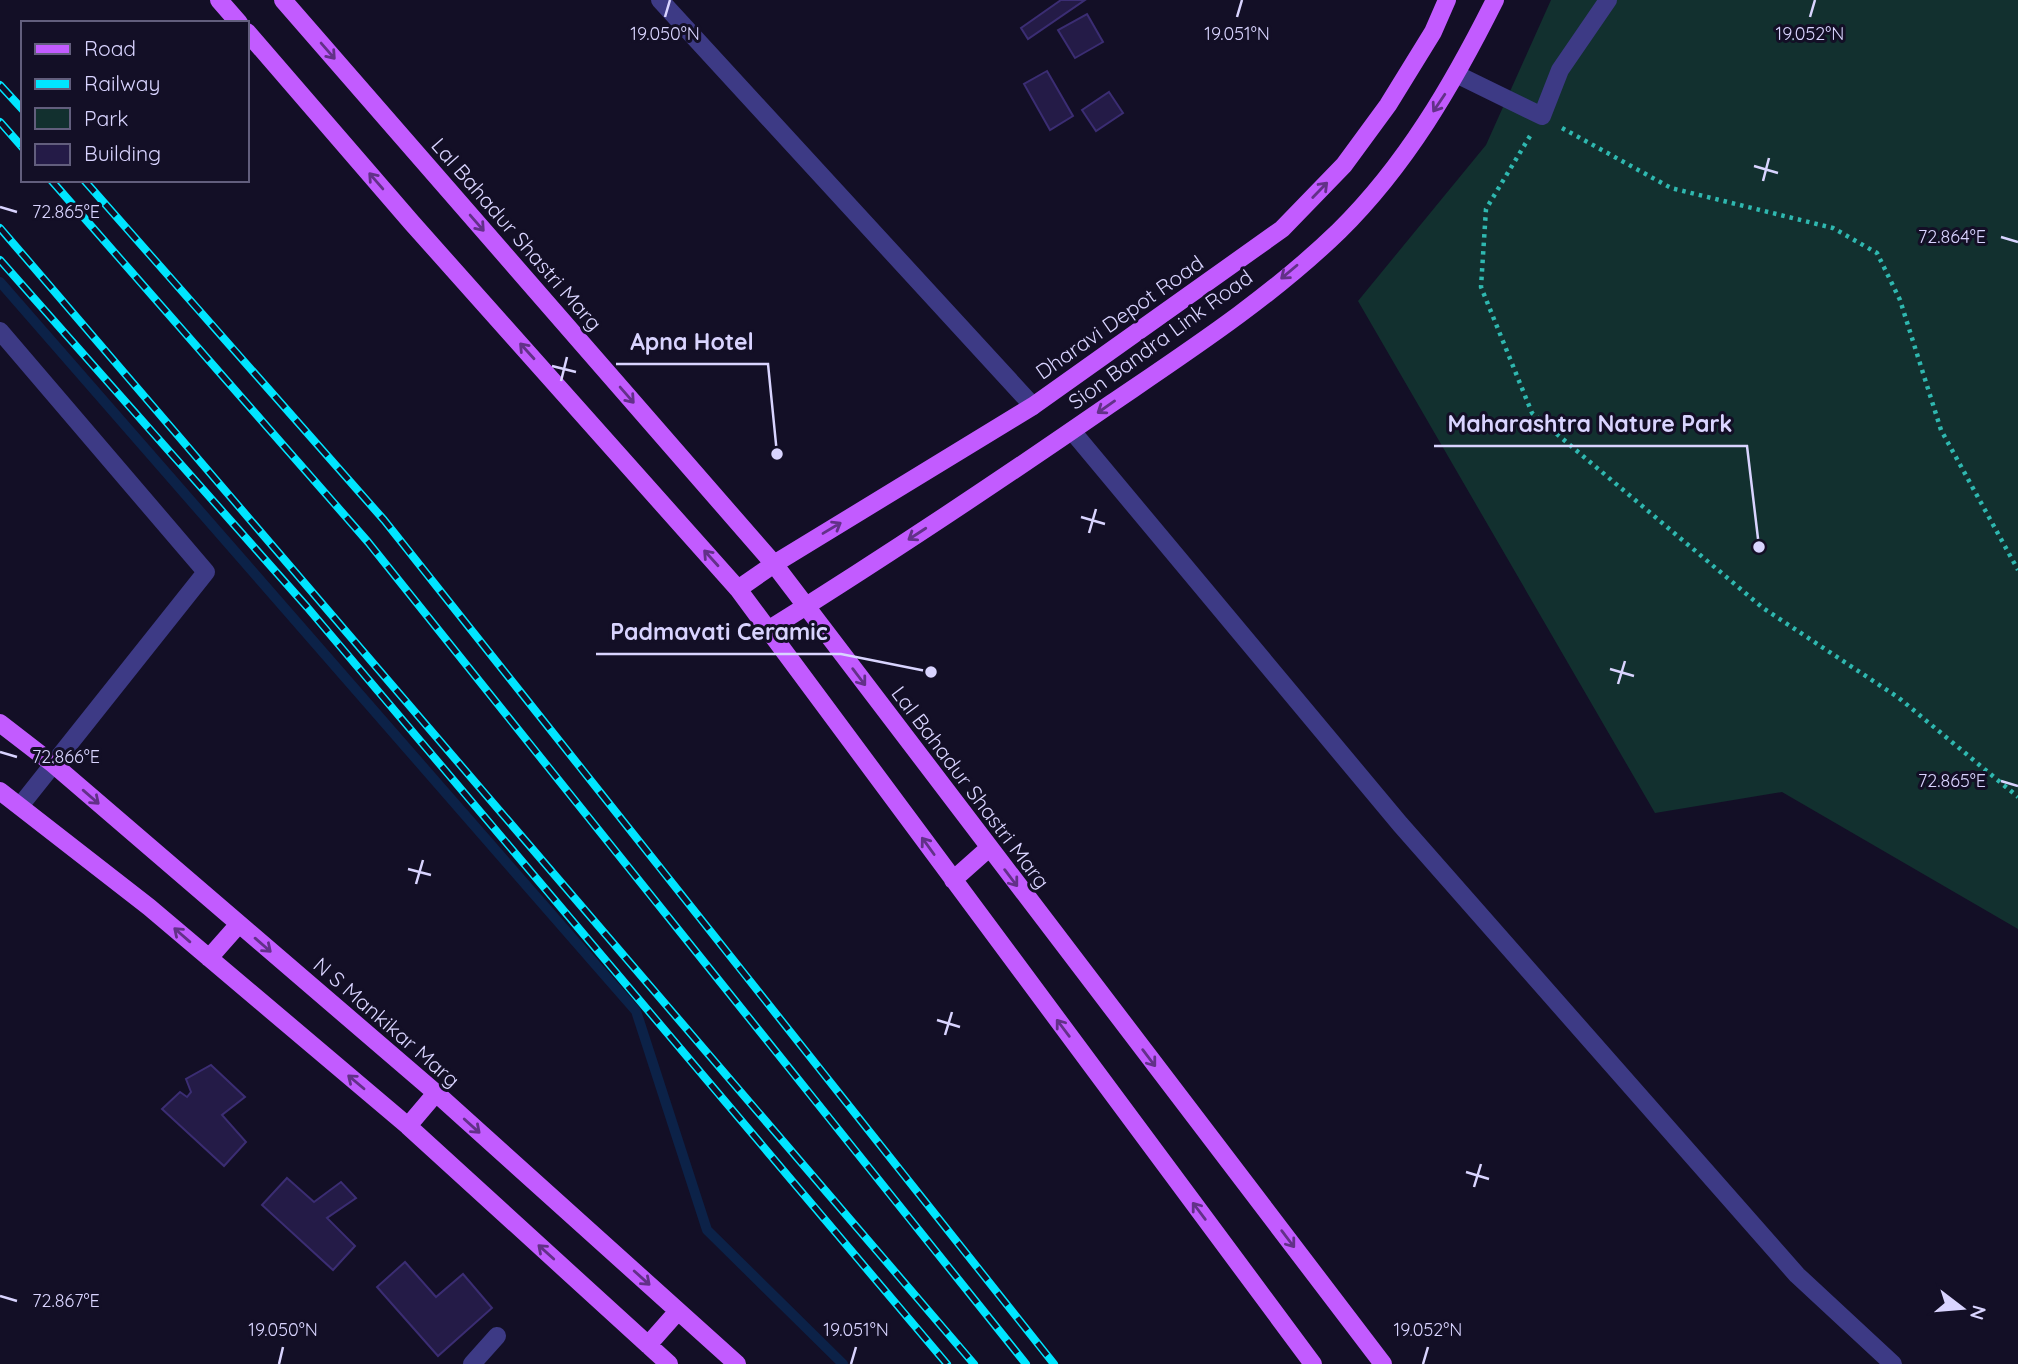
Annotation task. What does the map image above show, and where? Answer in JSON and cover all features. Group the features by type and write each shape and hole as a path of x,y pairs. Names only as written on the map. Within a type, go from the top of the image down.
{"main road":[{"path":"219,0 237,21"},
{"name":"Lal Bahadur Shastri Marg","path":"283,0 774,564 1383,1364"},
{"name":"Dharavi Depot Road","path":"738,589 774,564 1033,406 1282,229 1344,165 1388,105 1433,32 1447,0"},
{"name":"Sion Bandra Link Road","path":"768,630 1072,431 1228,324 1339,230 1404,156 1458,75 1494,0"},
{"path":"248,33 412,223 738,589 1313,1364"},
{"name":"N S Mankikar Marg","path":"0,723 53,764 436,1093 737,1364"},
{"path":"0,791 149,906 408,1126 668,1364"},
{"path":"953,880 989,848"},
{"path":"209,958 239,924"},
{"path":"408,1126 436,1093"},
{"path":"648,1345 678,1311"}],"street":[{"path":"660,0 1033,406"},
{"path":"1458,75 1542,116 1560,70 1608,0"},
{"path":"0,331 206,572 20,806"},
{"path":"1072,431 1428,856 1797,1275 1893,1364"},
{"path":"472,1364 497,1336"}],"path":[{"path":"2018,570 1941,430 1900,300 1877,253 1833,228 1671,188 1542,116 1486,209 1481,288 1532,413 1763,608 1899,698 2018,797"}],"green space":[{"path":"1551,0 2018,0 2018,929 1782,792 1655,813 1358,301 1486,145"}],"building":[{"path":"1061,0 1085,0 1028,39 1021,28"},
{"path":"1087,14 1103,42 1075,58 1058,30"},
{"path":"1047,71 1073,116 1050,130 1024,84"},
{"path":"1109,92 1123,113 1096,131 1082,110"},
{"path":"211,1065 245,1097 222,1115 246,1142 224,1166 162,1109 180,1092 187,1097 191,1092 186,1079"},
{"path":"287,1178 314,1202 341,1182 356,1198 327,1218 355,1246 333,1270 262,1205"},
{"path":"405,1262 436,1297 463,1274 492,1308 438,1356 377,1287"}],"waterway":[{"path":"0,282 636,1011 707,1230 843,1364"}],"railway":[{"path":"0,85 21,108"},
{"path":"0,122 21,146"},
{"path":"53,182 368,542 1026,1364"},
{"path":"86,182 384,520 1054,1364"},
{"path":"0,228 974,1364"},
{"path":"0,260 307,607 947,1364"}],"place":[{"name":"Apna Hotel","path":"777,454"},
{"name":"Maharashtra Nature Park","path":"1759,547"},
{"name":"Padmavati Ceramic","path":"931,672"}]}
